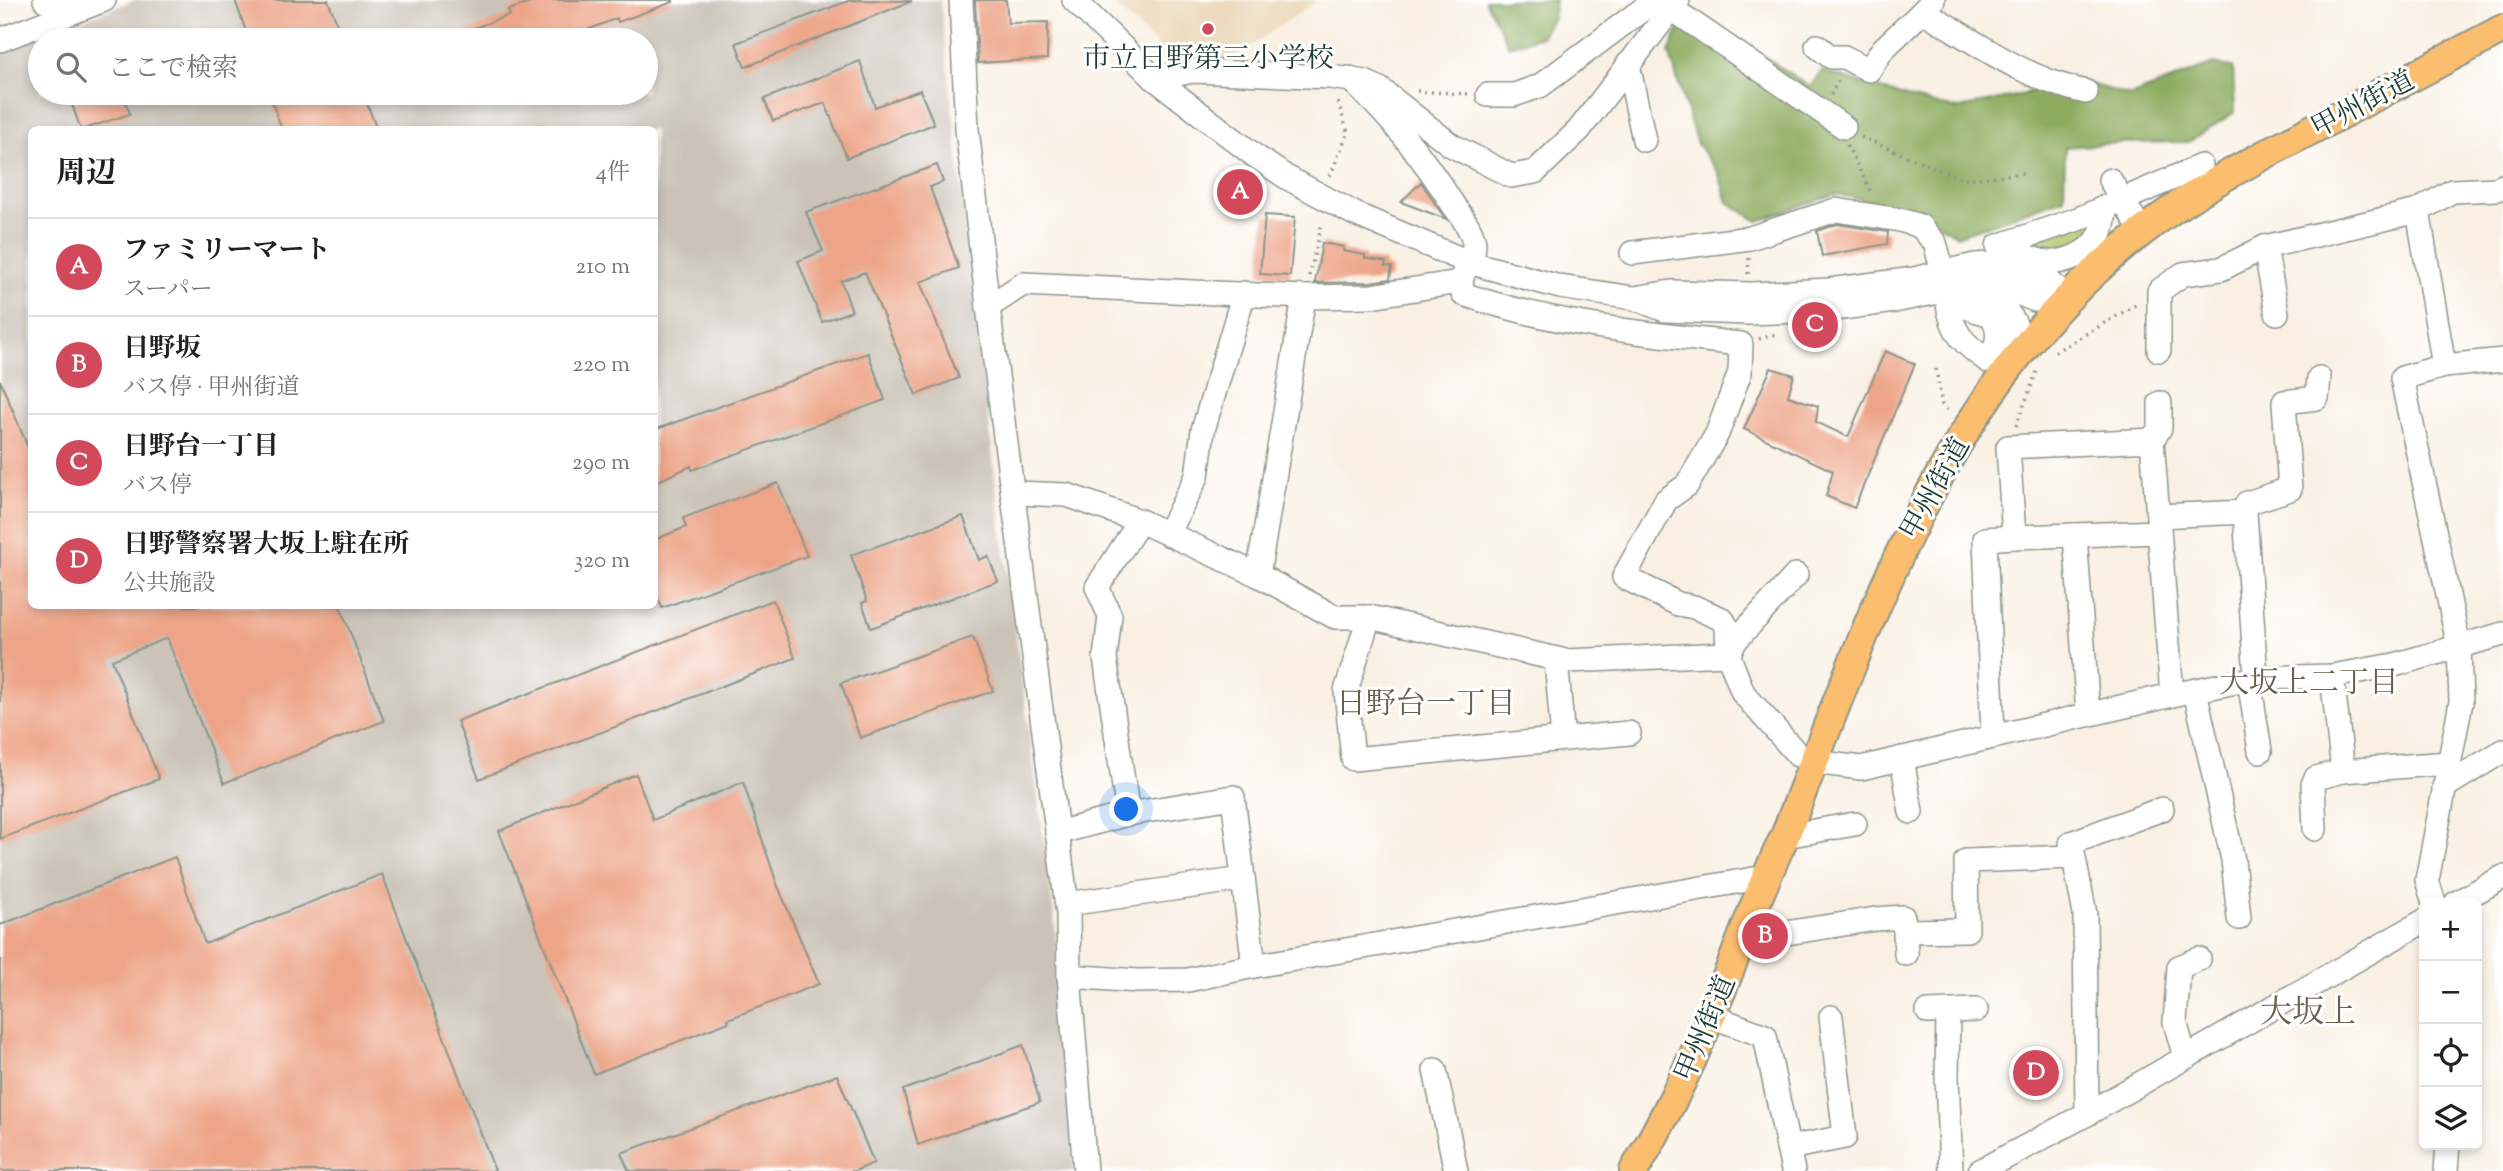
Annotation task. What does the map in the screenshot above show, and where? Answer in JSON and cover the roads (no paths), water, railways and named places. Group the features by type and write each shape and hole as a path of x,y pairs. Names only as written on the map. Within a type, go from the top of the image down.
{"main road":[{"name":"甲州街道","path":"1634,1171 1685,1078 1765,877 1785,836 1909,532 1950,454 2009,366 2066,301 2142,231 2186,200 2248,163 2503,29"}],"street":[{"path":"45,0 74,12"},
{"path":"32,28 104,0"},
{"path":"961,0 967,129 1067,904 1069,976 1085,1171"},
{"path":"1074,0 1154,78 1227,136 1286,177 1464,272 1634,298 1665,310 1747,313 1827,310 1894,301 1973,285 2000,286 2035,300 2066,301"},
{"path":"1154,78 1194,71 1339,78 1380,89 1451,145 1511,176 1535,172 1580,130 1628,64 1666,2"},
{"path":"1489,95 1514,95 1540,86 1666,2"},
{"path":"1666,2 1844,127"},
{"path":"1817,46 1831,57 1844,57 1869,70 1884,49 1928,6 2032,76 2064,88 2086,92"},
{"path":"0,40 28,29"},
{"path":"1628,64 1644,140"},
{"path":"1339,78 1385,112 1410,142 1468,227 1474,244 1464,272 1463,294 1554,319 1642,335 1741,344 1740,372 1717,434 1687,485 1667,500 1624,577 1678,604 1694,607 1722,619 1727,627 1728,654 1742,693 1798,755 1814,762 1861,768 2088,714 2252,679 2332,676 2394,665 2503,634"},
{"path":"2114,203 2201,166"},
{"path":"2110,180 2114,203 2142,231"},
{"path":"2159,350 2160,291 2183,274 2221,269 2265,247 2418,211 2452,191 2497,189 2503,186"},
{"path":"1632,253 1750,237 1836,210 1920,226 1936,243 1947,289"},
{"path":"2418,211 2444,366"},
{"path":"2265,247 2277,313"},
{"path":"988,307 1023,284 1304,297 1370,296 1464,272"},
{"path":"1947,289 1972,290 1990,296 2005,308 2016,324 2015,343 2009,366"},
{"path":"1168,534 1196,476 1203,430 1244,293"},
{"path":"1258,575 1304,297"},
{"path":"2432,898 2427,880 2461,702 2459,647 2402,377 2444,366 2503,360"},
{"path":"2260,751 2252,679 2245,512 2247,503 2290,489 2284,402 2317,398 2319,377"},
{"path":"2160,403 2161,428 2152,440 2159,524 2183,693 2232,860 2239,918"},
{"path":"2014,537 2008,447 2152,440"},
{"path":"1013,493 1067,495 1140,521 1258,575 1335,617 1369,617 1566,661 1728,654"},
{"path":"1993,736 1985,539 2075,535 2245,512"},
{"path":"1128,814 1105,658 1110,616 1097,587 1140,521"},
{"path":"2075,535 2088,714"},
{"path":"1728,654 1736,640 1796,575"},
{"path":"1369,617 1346,691 1353,759 1629,733"},
{"path":"1556,659 1563,739"},
{"path":"2332,676 2343,771"},
{"path":"2444,787 2503,751"},
{"path":"1902,758 1911,811"},
{"path":"2315,829 2313,784 2316,778 2343,771 2448,764"},
{"path":"1057,833 1128,814 1233,797 1254,966"},
{"path":"2087,1114 2085,914 2071,843 2162,809"},
{"path":"1785,836 1855,824"},
{"path":"1905,931 1967,930 1966,861 2073,857"},
{"path":"1069,976 1138,981 1188,980 1254,966 1765,877"},
{"path":"2465,898 2503,877"},
{"path":"1067,904 1243,879"},
{"path":"1741,940 1903,917 1906,954"},
{"path":"1980,1171 2087,1114 2419,924"},
{"path":"2185,1057 2175,1022 2179,967 2199,959"},
{"path":"1951,1171 1947,1077 1938,1012 1976,1010"},
{"path":"1711,1016 1765,1036 1793,1171"},
{"path":"1788,1148 1845,1137 1830,1017"},
{"path":"1434,1070 1456,1171"},
{"path":"2446,1171 2448,1150"}],"place":[{"name":"市立日野第三小学校","path":"1208,29"},
{"name":"ファミリーマート","path":"1240,192"},
{"name":"日野台一丁目","path":"1815,325"},
{"name":"日野坂","path":"1765,936"},
{"name":"日野警察署大坂上駐在所","path":"2036,1073"}],"district":[{"name":"大坂上二丁目","path":"2309,682"},
{"name":"日野台一丁目","path":"1426,703"},
{"name":"大坂上","path":"2308,1011"}]}
